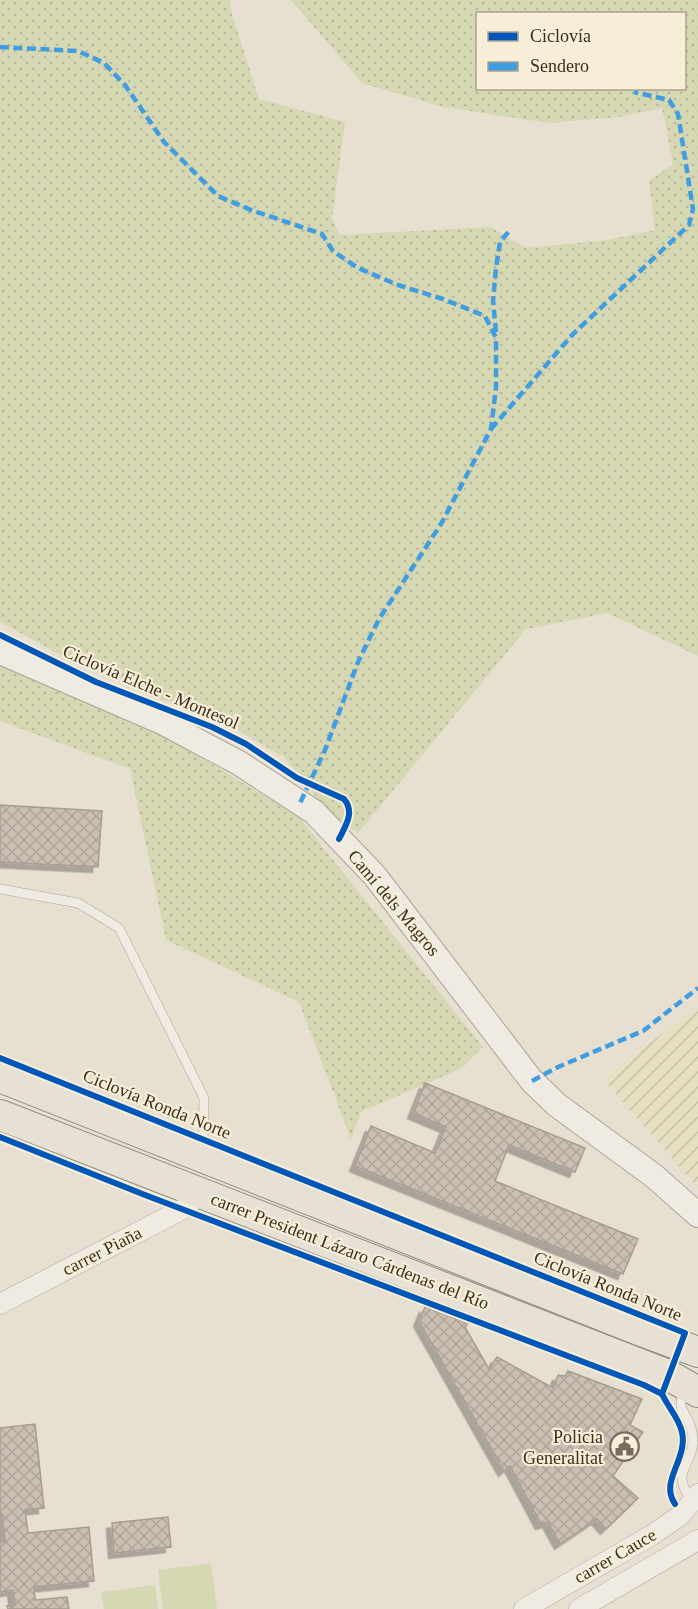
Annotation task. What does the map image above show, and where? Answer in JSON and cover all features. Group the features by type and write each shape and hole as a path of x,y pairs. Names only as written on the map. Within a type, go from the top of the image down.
{"main road":[{"name":"carrer President Lázaro Cárdenas del Río","path":"0,1077 698,1352"},
{"name":"carrer President Lázaro Cárdenas del Río","path":"0,1115 668,1375 692,1388"}],"street":[{"name":"Camí dels Magros","path":"0,652 162,722 239,763 314,812 375,876 532,1081 557,1105 654,1176 698,1215"},
{"name":"carrer Piaña","path":"0,1304 183,1209 201,1193"},
{"name":"carrer Cauce","path":"524,1609 652,1535 681,1515 695,1498"},
{"name":"carrer Cauce","path":"579,1609 698,1540"}],"lane":[{"path":"0,890 78,903 119,928 204,1098 203,1158"},
{"path":"692,1388 679,1400 680,1407 692,1430 693,1441 691,1455 682,1473 681,1482 686,1493 695,1498"}],"shaded area":[{"path":"698,1006 698,1188 603,1079"}],"green space":[{"path":"0,0 230,0 231,11 259,99 345,122 332,219 340,235 490,227 526,248 607,240 655,230 649,181 673,164 662,108 619,117 549,123 443,107 362,83 291,0 698,0 698,656 607,613 526,629 358,833 328,812 285,758 229,725 144,693 70,660 0,622"},
{"path":"0,660 96,694 298,816 483,1047 460,1069 361,1112 351,1139 299,1002 166,940 130,769 0,721"},
{"path":"211,1563 217,1609 163,1609 158,1570"},
{"path":"155,1585 158,1609 104,1609 101,1592"}],"building":[{"path":"0,805 102,811 98,867 0,862"},
{"path":"425,1083 585,1148 575,1172 509,1145 495,1181 638,1239 623,1274 355,1166 371,1126 435,1153 446,1127 413,1113"},
{"path":"425,1307 468,1323 465,1327 489,1369 497,1357 553,1388 558,1375 565,1376 568,1371 642,1399 630,1425 643,1432 613,1476 638,1498 606,1529 597,1519 560,1544 548,1522 541,1524 510,1466 504,1471 419,1321"},
{"path":"35,1424 44,1508 25,1510 28,1533 89,1527 94,1581 34,1587 35,1600 67,1597 69,1609 8,1609 7,1606 15,1605 13,1590 0,1592 0,1542 5,1542 2,1515 0,1515 0,1428"},
{"path":"168,1517 171,1547 114,1553 112,1523"}],"marked path":[{"path":"0,47 78,51 104,63 125,85 164,142 218,196 251,210 322,234 333,251 358,268 485,316 496,338 496,387 491,429 441,524 379,619 358,662 325,750 300,803"},
{"path":"491,429 573,334 689,225 693,209 678,114 669,100 634,92"},
{"path":"496,332 493,301 496,268 500,242 510,230"},
{"path":"532,1081 558,1067 643,1031 698,988"}],"cycle path":[{"name":"Ciclovía Elche - Montesol","path":"0,635 96,682 212,727 246,744 297,778 344,799 349,814 347,824 339,839"},
{"name":"Ciclovía Ronda Norte","path":"0,1058 685,1333 662,1394 644,1385 145,1195 0,1137"},
{"path":"662,1394 682,1432 681,1452 670,1487 675,1504"}],"place":[{"name":"Policia Generalitat","path":"624,1447"}]}
